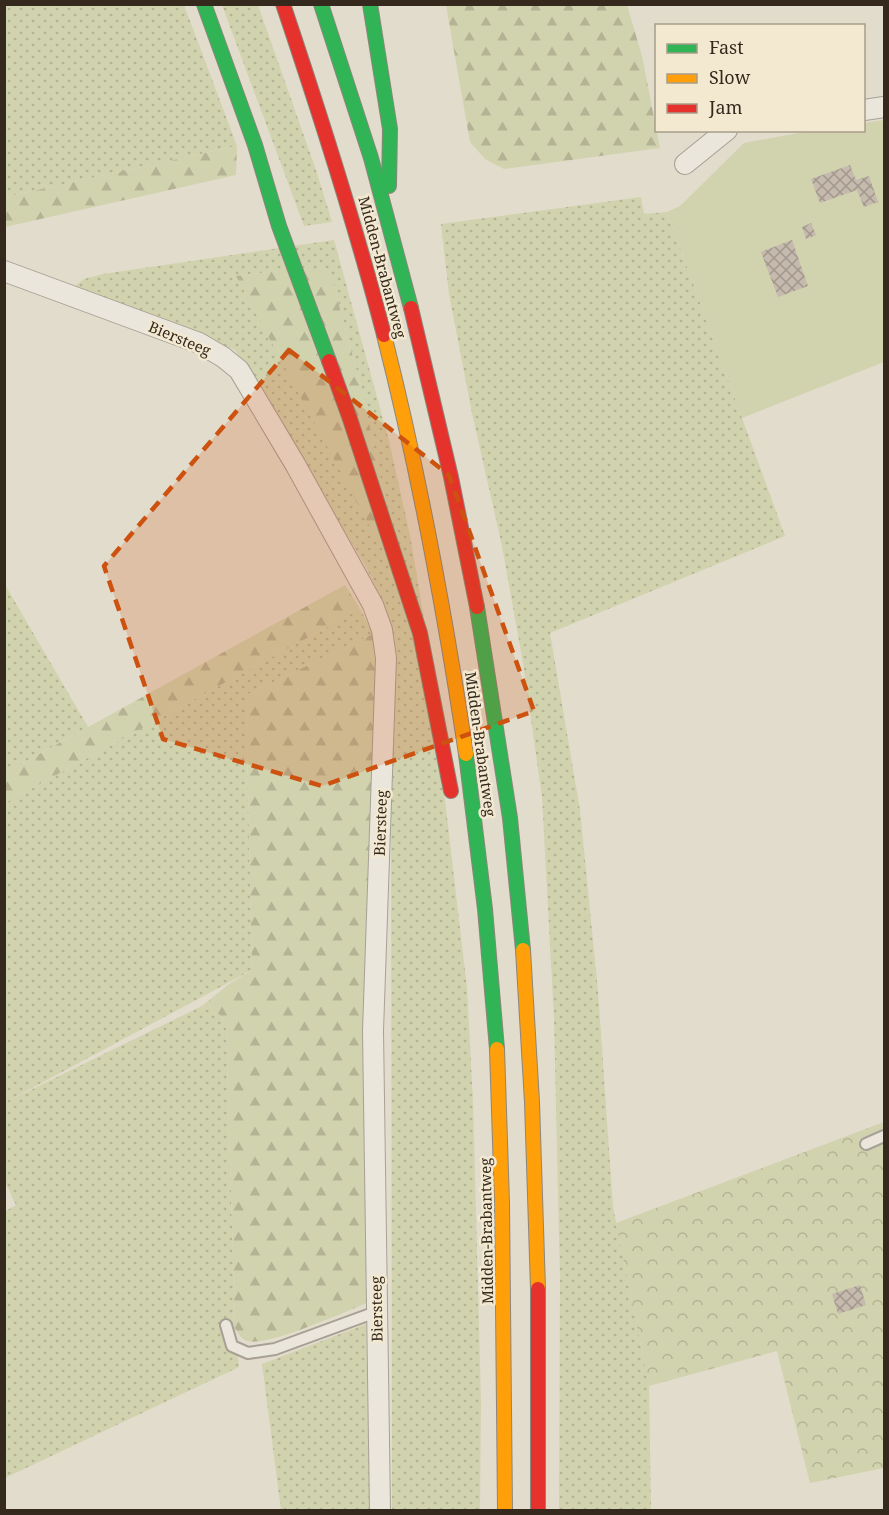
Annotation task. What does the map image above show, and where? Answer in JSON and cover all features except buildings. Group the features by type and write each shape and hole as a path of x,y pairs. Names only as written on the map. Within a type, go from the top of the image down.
{"highway":[{"path":"204,4 255,145 279,226 350,419 420,633 455,806"},
{"name":"Midden-Brabantweg","path":"283,4 354,220 410,441 454,665 476,825 496,1043 501,1180 505,1510"},
{"name":"Midden-Brabantweg","path":"321,4 336,45 388,214 453,478 487,656 514,852 529,1039 536,1182 538,1510"},
{"path":"370,4 390,129 388,214"},
{"path":"461,828 486,926"}],"street":[{"path":"865,110 885,107"},
{"path":"685,164 725,132"},
{"name":"Biersteeg","path":"4,271 199,343 223,357 238,370 362,582 382,630 386,658 374,1031 380,1510"}],"lane":[{"path":"866,1144 885,1136"},
{"path":"226,1325 232,1346 248,1353 275,1350 376,1312"}],"highlighted area":[{"path":"289,350 449,475 534,711 322,786 163,739 104,566"}],"green space":[{"path":"4,5 184,5 237,146 5,197"},
{"path":"222,5 258,5 332,222 304,226"},
{"path":"446,5 627,5 642,56 655,132 660,148 504,169 485,159 470,142"},
{"path":"884,120 884,362 742,418 667,212 680,206 744,143 804,132 865,132 865,123"},
{"path":"237,146 236,175 5,227 5,197"},
{"path":"641,197 644,214 667,212 785,536 550,633 580,810 598,991 613,1207 649,1386 651,1510 559,1510 560,1279 554,1018 542,797 523,663 502,546 472,413 449,294 441,224"},
{"path":"334,240 389,441 410,535 423,613 467,988 473,1102 481,1402 480,1510 392,1510 391,781 394,666 392,630 384,604 365,565 235,350 74,287 84,279 103,274","holes":["285,270 333,283 363,394 397,557 236,276"]},
{"path":"285,270 322,272 333,283 363,394 397,557 377,540 236,276"},
{"path":"4,583 88,727 5,773 4,773"},
{"path":"345,585 360,609 5,803 5,773"},
{"path":"360,609 373,634 246,695 252,970 6,1102 202,1006 220,1015 226,1023 235,1328 239,1367 5,1478 4,1212 16,1205 4,1180 5,803"},
{"path":"373,634 377,649 367,1303 288,1334 271,1339 247,1341 235,1328 226,1023 220,1015 202,1006 229,984 252,970 246,695"},
{"path":"884,1122 884,1468 810,1483 777,1351 649,1386 616,1223"},
{"path":"366,1324 370,1510 281,1510 262,1364"}],"traffic: fast":[{"path":"204,4 255,145 279,226 329,361"},
{"path":"321,4 371,158 411,308"},
{"path":"370,4 390,129 389,186"},
{"path":"477,607 510,818 523,950"},
{"path":"466,754 485,909 497,1049"}],"traffic: slow":[{"path":"384,335 409,439 430,543 466,754"},
{"path":"523,950 532,1102 538,1289"},
{"path":"497,1049 502,1203 505,1510"}],"traffic: jam":[{"path":"283,4 336,169 384,335"},
{"path":"411,308 451,477 477,607"},
{"path":"329,361 420,633 451,791"},
{"path":"538,1289 538,1510"}]}
